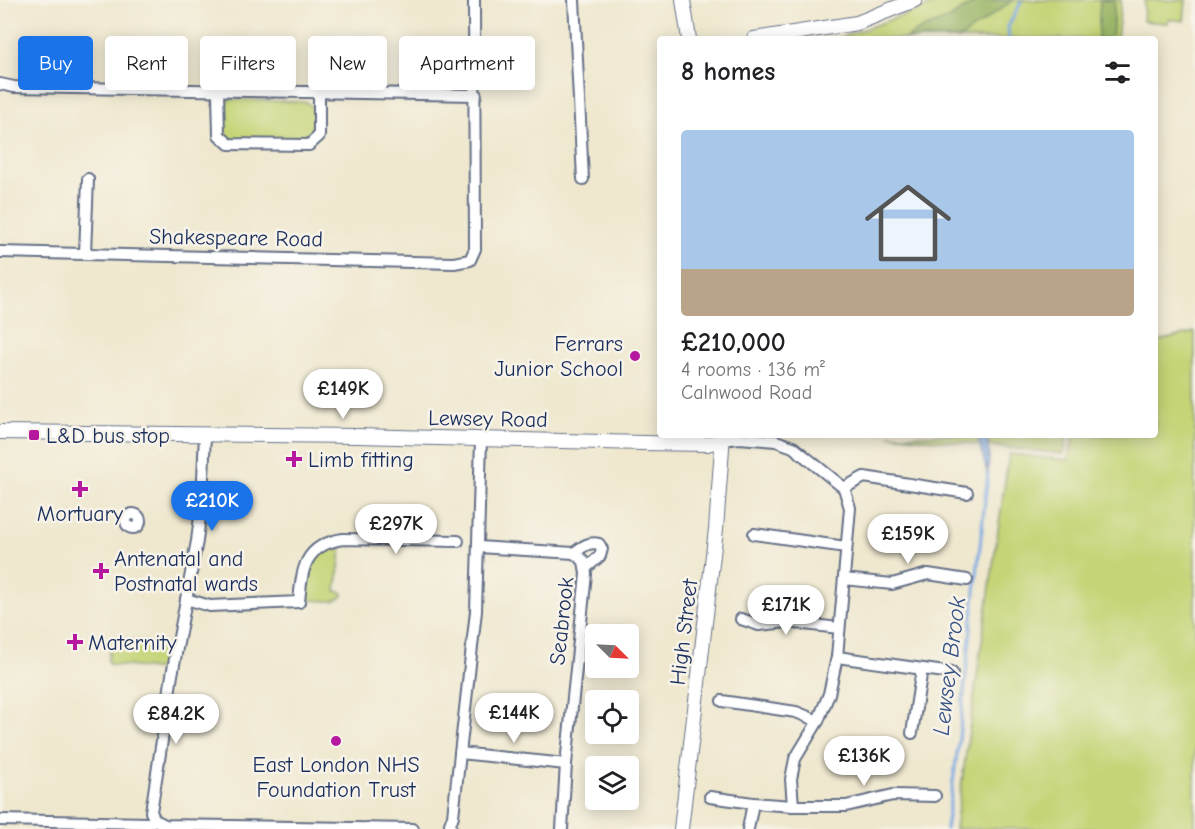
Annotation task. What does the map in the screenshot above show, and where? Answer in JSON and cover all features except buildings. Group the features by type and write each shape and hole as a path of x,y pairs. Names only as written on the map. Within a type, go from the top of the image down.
{"street":[{"path":"0,84 14,87 218,92 476,95 474,0"},
{"path":"574,0 583,179"},
{"path":"683,0 689,36"},
{"path":"773,36 857,23 915,0"},
{"path":"218,92 219,135 229,144 309,145 319,136 319,94"},
{"name":"Shakespeare Road","path":"0,252 454,263 470,260 474,256 475,249 476,95"},
{"path":"85,253 88,179"},
{"name":"Lewsey Road","path":"0,432 686,444 707,444 723,438"},
{"path":"205,434 202,500 151,812 154,820 165,825 413,829"},
{"path":"723,438 776,441 793,447 844,488 850,508 837,657 829,694 818,721 795,759 791,778 793,806"},
{"name":"High Street","path":"681,829 716,529 723,438"},
{"path":"449,827 453,816 476,611 481,440"},
{"path":"844,488 864,477 967,493"},
{"path":"754,534 846,547"},
{"path":"186,599 210,606 298,602 303,567 309,556 319,547 332,541 343,539 458,541"},
{"path":"574,553 586,544 599,543 602,549 600,556 586,568"},
{"name":"Seabrook","path":"479,547 574,553 584,561 586,568 566,764 562,829"},
{"path":"844,579 892,584 928,574 967,580"},
{"path":"741,619 759,625 787,622 839,628"},
{"path":"837,657 952,673"},
{"path":"912,733 921,669"},
{"path":"722,701 796,712 818,721"},
{"path":"460,753 566,764"},
{"path":"710,797 793,806 846,806 893,795 935,796"},
{"path":"748,829 753,803"},
{"path":"0,820 90,826 149,823 154,820"}],"green space":[{"path":"946,0 1121,0 1117,36 844,36"},
{"path":"979,0 1013,0 963,36 910,36 925,27 946,20"},
{"path":"1100,0 1115,0 1112,36 1098,36"},
{"path":"1145,0 1186,0 1184,21 1168,19 1168,23 1143,21"},
{"path":"229,99 307,102 314,109 313,132 307,141 232,140 224,133 223,108"},
{"path":"1195,332 1195,829 955,829 1009,454 1068,460 1073,438 1158,438 1158,341"},
{"path":"917,438 1067,438 1064,454"},
{"path":"342,544 336,591 343,593 342,597 334,601 305,600 304,586 313,559 326,548"},
{"path":"112,637 170,646 168,665 163,670 109,664"}],"water":[{"path":"978,438 987,438 988,475"}],"waterway":[{"name":"Lewsey Brook","path":"1009,36 1008,27 1021,2"},
{"name":"Lewsey Brook","path":"946,829 958,747 988,473"}],"place":[{"name":"Ferrars Junior School","path":"635,356"},
{"name":"L&D bus stop","path":"34,435"},
{"name":"Limb fitting","path":"294,459"},
{"name":"Mortuary","path":"80,489"},
{"name":"Antenatal and Postnatal wards","path":"101,571"},
{"name":"Maternity","path":"75,642"},
{"name":"East London NHS Foundation Trust","path":"336,741"}]}
